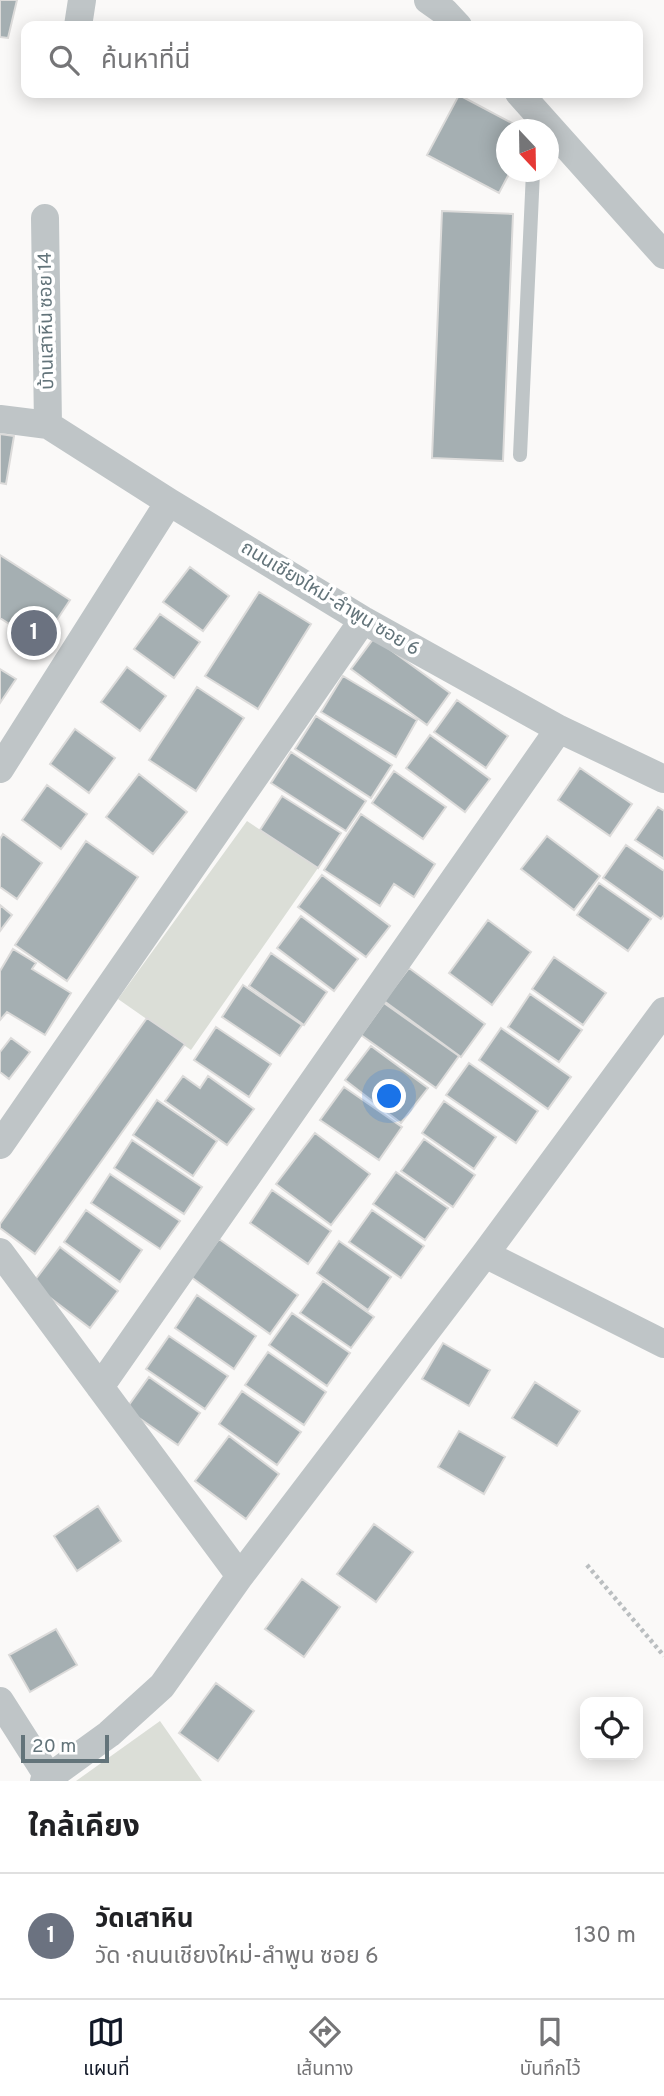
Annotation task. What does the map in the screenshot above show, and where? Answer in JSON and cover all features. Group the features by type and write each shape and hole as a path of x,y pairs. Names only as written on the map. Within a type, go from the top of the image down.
{"street":[{"path":"79,21 82,0"},
{"path":"429,0 453,21"},
{"path":"530,111 664,255"},
{"name":"บ้านเสาหิน ซอย 14","path":"45,218 48,425"},
{"name":"ถนนเชียงใหม่-ลำพูน ซอย 6","path":"0,419 48,425 363,621 559,729 664,779"},
{"path":"0,769 169,502"},
{"path":"0,1145 363,621"},
{"path":"100,1387 559,729"},
{"path":"0,1701 48,1780 109,1734 162,1686 240,1576 485,1254 664,1011"},
{"path":"0,1252 240,1576"},
{"path":"485,1254 664,1344"}],"lane":[{"path":"520,455 533,182"}],"path":[{"path":"587,1565 664,1656"}],"shaded area":[{"path":"247,821 318,868 191,1050 118,999"},
{"path":"160,1721 202,1781 76,1781"}],"building":[{"path":"0,0 17,0 8,38 0,37"},
{"path":"457,98 465,98 504,119 496,119 496,182 505,182 499,193 427,155"},
{"path":"442,211 513,214 503,461 432,458"},
{"path":"0,434 14,436 6,484 0,483"},
{"path":"0,555 70,600 41,644 0,618"},
{"path":"190,567 229,596 203,631 163,602"},
{"path":"259,592 311,624 258,709 205,676"},
{"path":"160,614 200,642 174,678 134,649"},
{"path":"374,638 450,693 427,725 351,669"},
{"path":"127,667 166,696 140,731 101,702"},
{"path":"0,669 16,679 0,703"},
{"path":"343,676 417,720 396,757 321,712"},
{"path":"197,687 244,718 196,791 149,760"},
{"path":"457,700 508,736 486,768 434,732"},
{"path":"316,716 392,765 371,798 295,749"},
{"path":"75,729 115,758 89,793 50,764"},
{"path":"430,735 490,779 465,812 406,768"},
{"path":"291,752 366,801 346,831 271,783"},
{"path":"580,768 632,804 610,836 558,800"},
{"path":"394,771 446,807 423,839 372,803"},
{"path":"139,774 187,812 153,854 106,817"},
{"path":"47,785 87,814 61,849 22,820"},
{"path":"282,796 341,833 318,868 260,830"},
{"path":"658,807 664,811 664,859 635,840"},
{"path":"361,814 435,864 414,897 394,884 380,906 324,870"},
{"path":"3,834 42,863 17,899 0,887 0,839"},
{"path":"547,836 600,876 574,910 521,869"},
{"path":"86,841 138,877 67,981 15,945"},
{"path":"626,845 664,871 664,915 661,919 603,878"},
{"path":"322,875 390,926 366,957 298,907"},
{"path":"599,883 651,919 628,951 577,915"},
{"path":"0,905 12,915 0,931"},
{"path":"301,916 358,959 334,991 277,948"},
{"path":"488,920 531,952 492,1005 449,973"},
{"path":"13,949 36,963 32,969 71,993 45,1035 7,1012 0,1020 0,971"},
{"path":"271,953 327,992 304,1025 249,986"},
{"path":"554,957 606,993 583,1025 532,989"},
{"path":"409,968 485,1024 461,1057 384,1001"},
{"path":"243,985 302,1025 280,1056 222,1017"},
{"path":"530,994 582,1030 559,1062 508,1027"},
{"path":"384,1003 459,1056 436,1088 361,1035"},
{"path":"147,1018 185,1044 35,1254 0,1228 0,1224"},
{"path":"216,1027 271,1064 249,1097 194,1060"},
{"path":"501,1028 571,1077 548,1109 479,1060"},
{"path":"11,1038 30,1052 9,1079 0,1072 0,1052"},
{"path":"371,1046 428,1088 401,1123 345,1080"},
{"path":"469,1063 538,1111 516,1143 446,1095"},
{"path":"183,1076 200,1088 208,1076 254,1109 227,1145 165,1101"},
{"path":"344,1087 402,1127 379,1160 320,1120"},
{"path":"157,1100 217,1141 193,1176 133,1135"},
{"path":"444,1101 496,1137 474,1169 422,1133"},
{"path":"315,1133 370,1174 331,1225 276,1184"},
{"path":"424,1139 475,1175 453,1207 401,1171"},
{"path":"132,1140 202,1187 184,1214 114,1168"},
{"path":"396,1172 448,1208 425,1240 373,1204"},
{"path":"110,1174 180,1221 160,1249 91,1203"},
{"path":"272,1190 331,1231 308,1264 250,1223"},
{"path":"86,1210 142,1250 120,1282 64,1242"},
{"path":"372,1210 424,1246 401,1278 349,1242"},
{"path":"219,1239 298,1295 270,1334 191,1277"},
{"path":"339,1241 391,1277 368,1310 317,1273"},
{"path":"60,1247 118,1291 90,1328 32,1284"},
{"path":"323,1281 374,1317 351,1348 300,1313"},
{"path":"197,1295 256,1336 234,1369 175,1328"},
{"path":"292,1313 350,1353 327,1386 269,1345"},
{"path":"169,1336 228,1376 205,1409 146,1369"},
{"path":"443,1343 490,1370 469,1406 422,1379"},
{"path":"268,1352 326,1392 304,1425 245,1385"},
{"path":"149,1377 200,1413 178,1445 126,1409"},
{"path":"535,1382 580,1411 557,1446 512,1418"},
{"path":"242,1391 301,1432 277,1465 219,1424"},
{"path":"459,1431 505,1457 484,1494 438,1467"},
{"path":"229,1436 279,1474 246,1519 195,1481"},
{"path":"98,1506 121,1541 77,1571 54,1536"},
{"path":"374,1524 413,1552 376,1602 337,1574"},
{"path":"302,1579 340,1607 304,1657 265,1629"},
{"path":"56,1629 77,1665 30,1692 9,1655"},
{"path":"216,1683 254,1711 218,1761 179,1733"}],"place":[{"name":"วัดเสาหิน","path":"34,633"}]}
